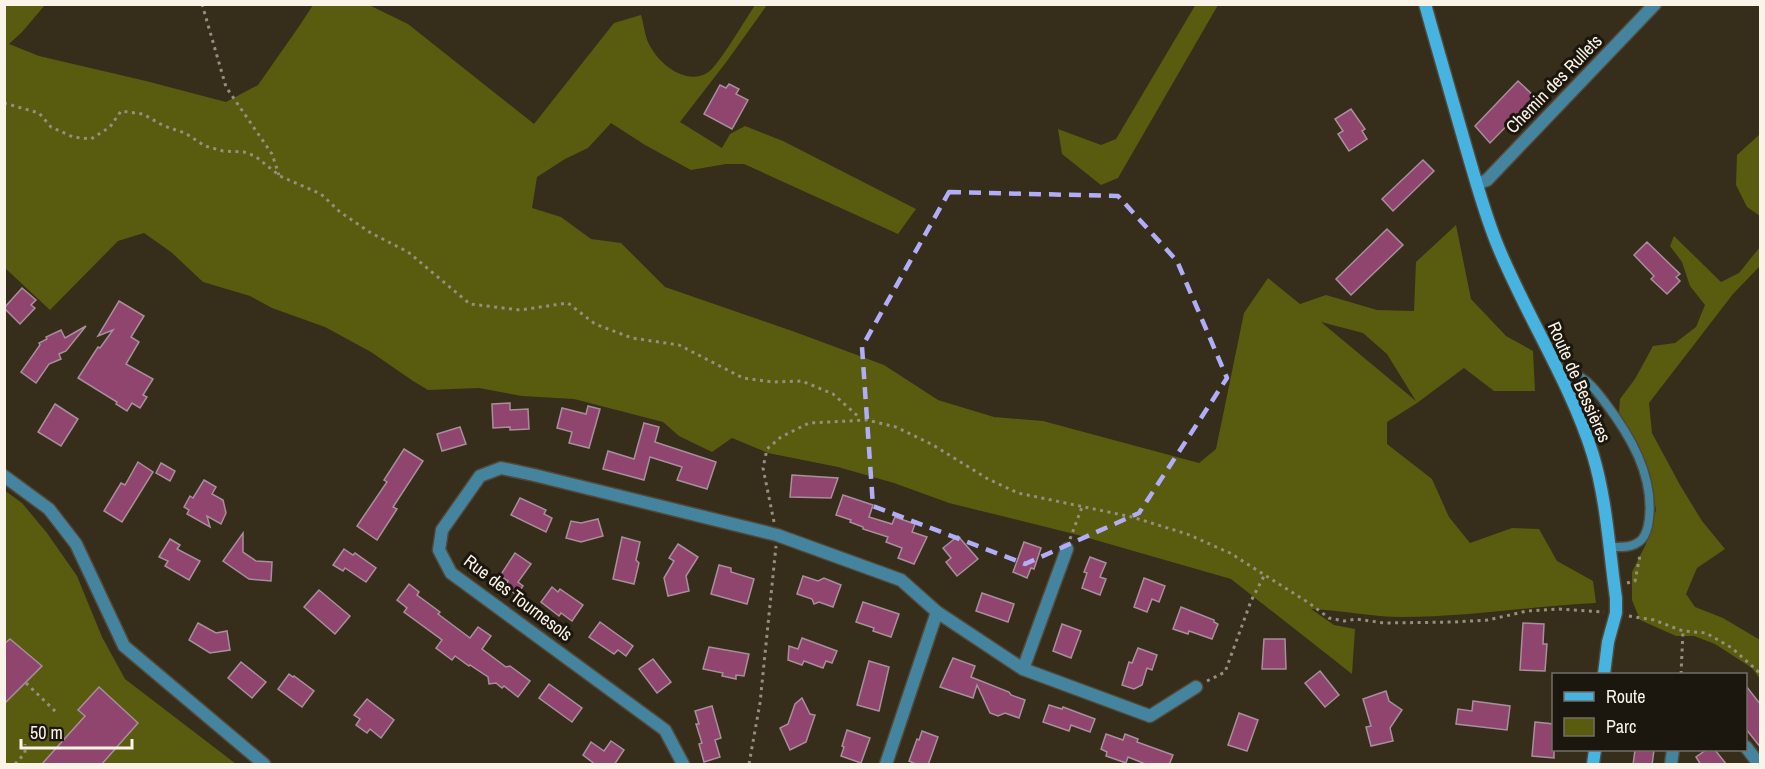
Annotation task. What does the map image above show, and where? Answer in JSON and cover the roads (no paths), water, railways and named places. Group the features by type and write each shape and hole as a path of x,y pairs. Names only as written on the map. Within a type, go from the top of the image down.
{"main road":[{"name":"Route de Bessières","path":"1425,4 1496,242 1510,276 1560,375 1592,454 1603,494 1616,613 1608,642 1604,673"}],"street":[{"name":"Chemin des Rullets","path":"1477,184 1487,180 1655,4"},
{"name":"Rue des Tournesols","path":"683,765 665,730 451,573 439,550 442,530 480,476 501,468 777,535 901,580 937,612 1023,669 1150,716 1196,687"},
{"path":"4,476 49,509 76,544 124,646 264,765"},
{"path":"1023,669 1067,549"},
{"path":"886,765 937,612"},
{"path":"1747,748 1759,765"}],"lane":[{"path":"1560,375 1569,374 1581,377 1594,388 1620,422 1636,451 1648,494 1648,528 1643,538 1636,544 1610,547"}]}
